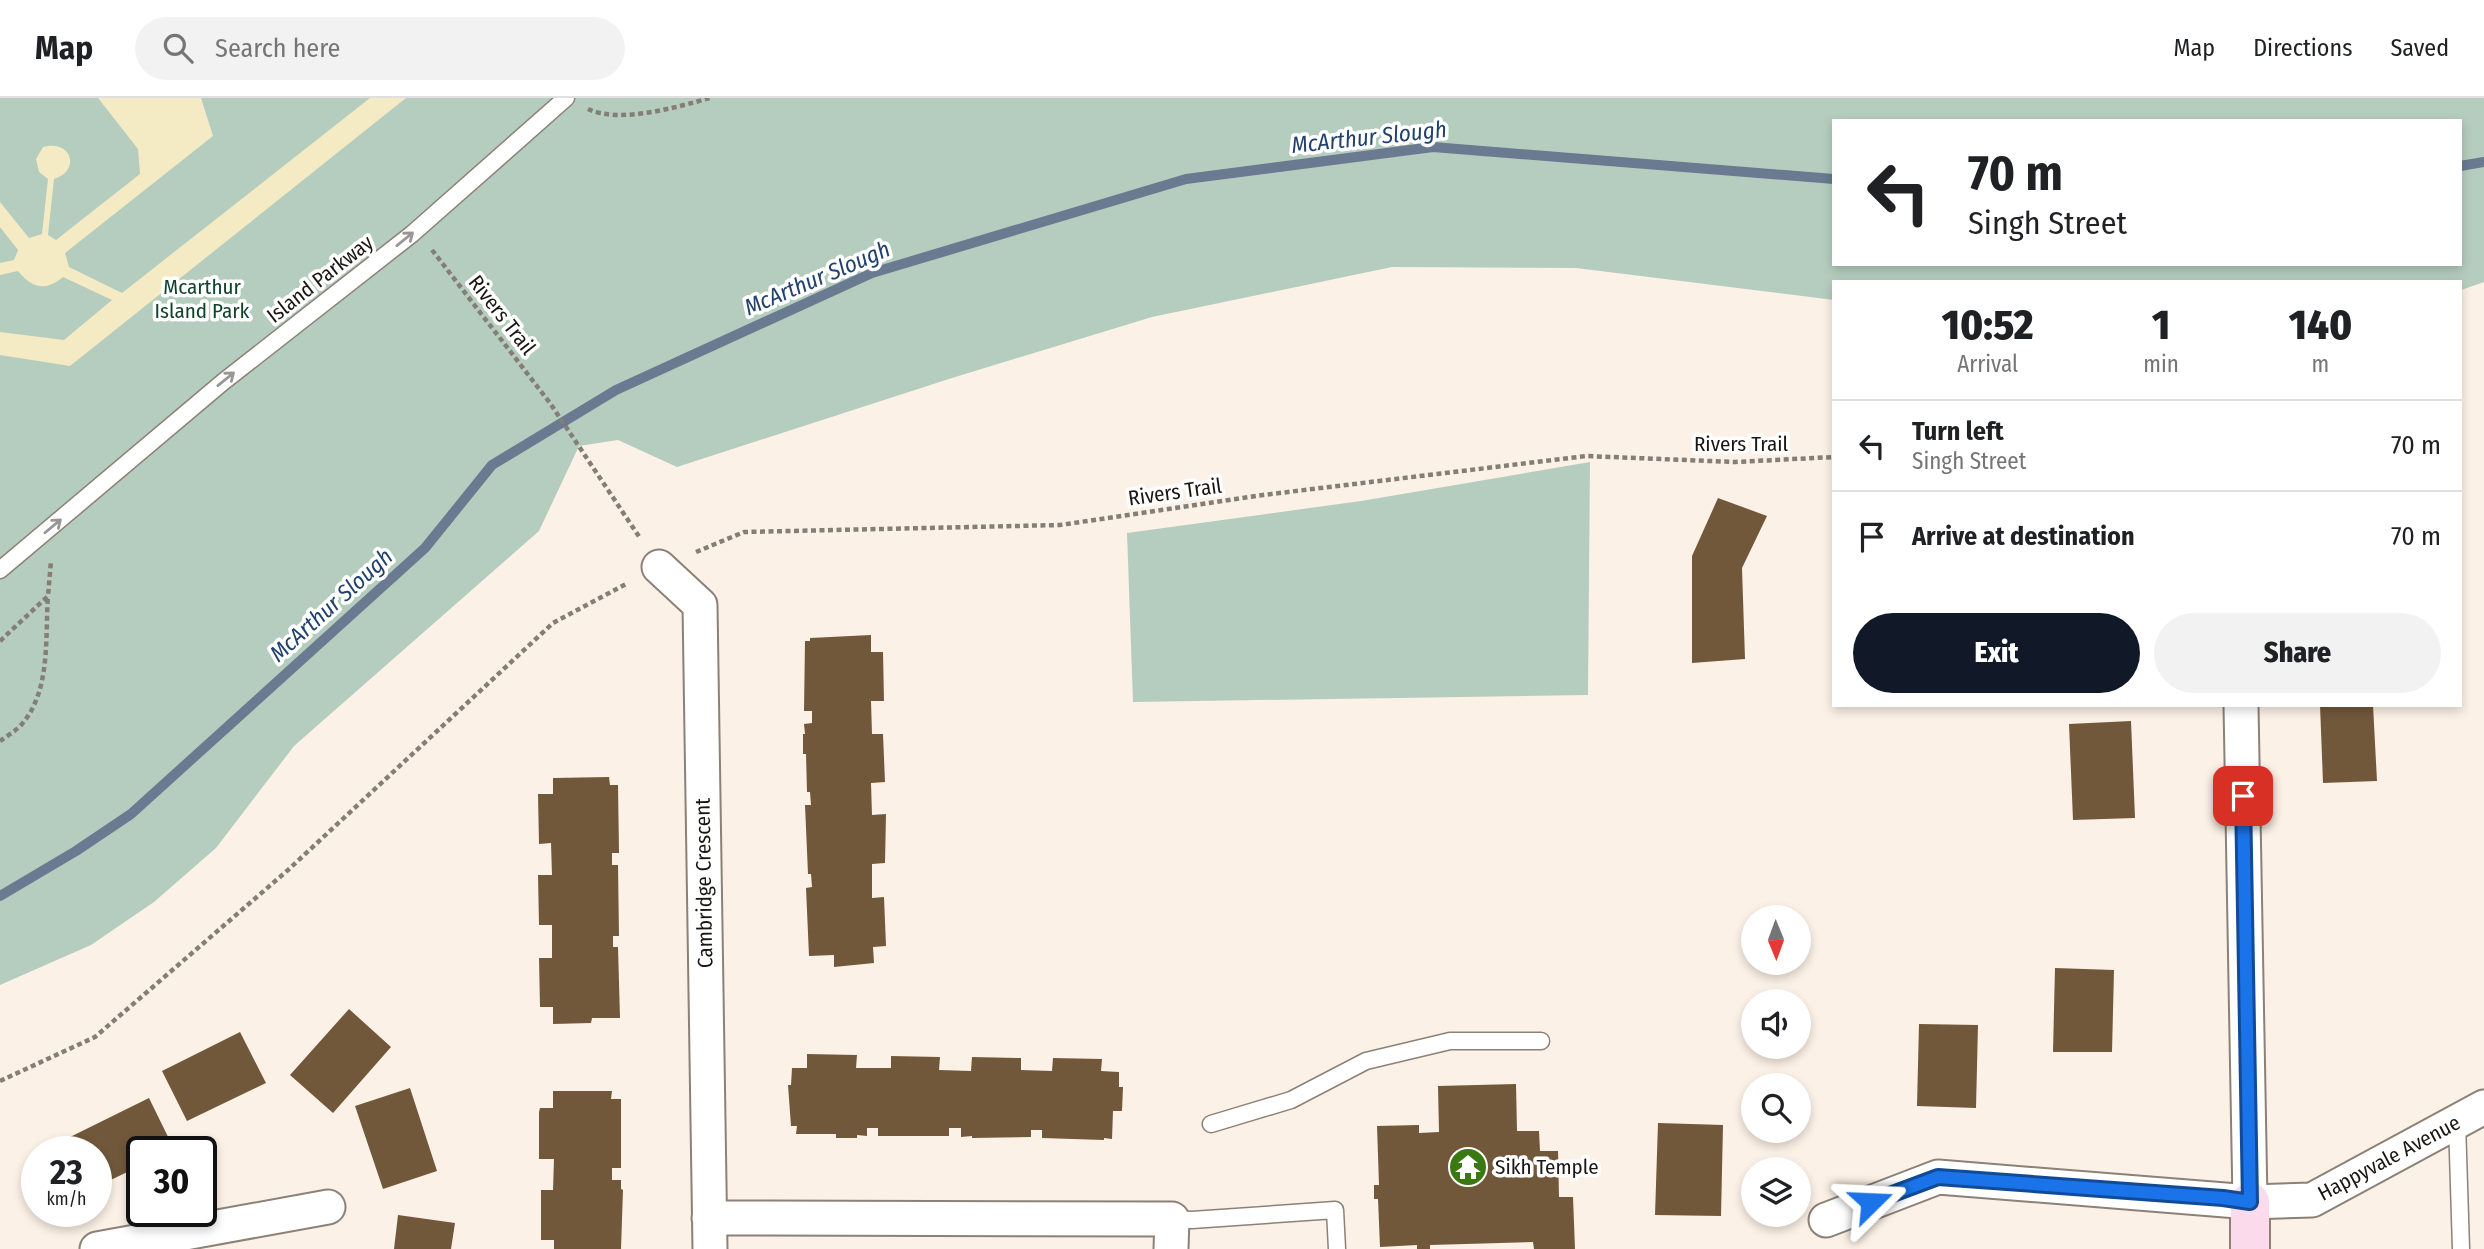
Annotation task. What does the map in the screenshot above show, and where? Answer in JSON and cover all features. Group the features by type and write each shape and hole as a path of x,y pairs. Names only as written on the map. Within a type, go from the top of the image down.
{"street":[{"name":"Cambridge Crescent","path":"659,567 700,605 710,1233 1171,1234"},
{"path":"2241,707 2250,1249"},
{"name":"Happyvale Avenue","path":"1826,1220 1938,1177 2250,1202 2312,1200 2471,1114"},
{"path":"97,1249 328,1207"}],"lane":[{"name":"Island Parkway","path":"0,570 223,382 412,234 566,98"},
{"path":"1211,1124 1291,1100 1366,1061 1450,1041 1541,1041"},
{"path":"2461,1249 2471,1114"},
{"path":"1171,1234 1192,1220 1335,1210 1337,1249"}],"path":[{"path":"585,107 601,115 632,113 671,108 710,98"},
{"name":"Rivers Trail","path":"429,247 550,403 659,567"},
{"name":"Rivers Trail","path":"0,1081 95,1037 288,870 553,623 659,567 744,532 1060,525 1264,495 1587,456 1735,462 1832,457"},
{"path":"0,741 20,727 30,714 37,696 44,670 51,557"},
{"path":"0,641 48,596"}],"green space":[{"name":"Mcarthur Island Park","path":"0,98 2484,98 2484,282 2462,290 2462,280 1832,280 1832,300 1576,268 1392,267 1152,317 677,467 618,440 579,446 539,531 294,746 216,848 154,902 91,945 0,985"},
{"path":"1590,462 1588,695 1133,702 1127,533 1361,501"}],"sand":[{"path":"98,98 201,98 213,136 65,253 69,267 122,293 370,98 406,98 70,366 0,355 0,332 64,340 112,300 63,277 50,285 39,286 28,281 18,271 0,275 0,263 14,260 18,250 0,227 0,202 29,238 42,234 48,179 39,172 36,159 43,147 61,148 70,157 68,170 54,179 48,235 56,240 140,174 138,149"}],"building":[{"path":"1718,498 1767,516 1742,568 1745,659 1692,663 1692,556"},
{"path":"871,635 871,652 883,652 884,701 871,701 872,734 883,734 885,782 871,783 872,815 886,814 885,863 872,864 872,898 884,897 886,946 873,947 874,963 834,967 834,955 809,956 806,888 812,887 811,874 808,874 805,805 811,805 810,792 807,792 803,734 804,724 812,723 812,711 804,711 805,641 810,641 810,638"},
{"path":"2320,707 2373,707 2377,781 2323,783"},
{"path":"2131,721 2135,818 2073,820 2069,724"},
{"path":"609,777 610,785 618,785 619,853 612,853 612,865 618,865 619,936 613,936 613,947 618,947 620,1018 592,1018 591,1023 553,1024 553,1007 540,1007 539,958 552,958 552,925 539,925 538,875 552,875 551,843 539,844 538,794 553,794 553,778"},
{"path":"2055,968 2114,970 2112,1052 2053,1052"},
{"path":"349,1009 391,1047 333,1113 290,1075"},
{"path":"1919,1024 1978,1025 1976,1108 1917,1106"},
{"path":"240,1032 266,1083 187,1121 162,1071"},
{"path":"807,1054 857,1055 856,1068 891,1068 891,1056 940,1057 939,1070 971,1071 972,1057 1021,1058 1021,1070 1052,1071 1053,1058 1102,1059 1101,1071 1119,1072 1119,1087 1123,1087 1122,1111 1113,1111 1112,1139 1104,1140 1042,1138 1042,1130 1031,1130 1031,1137 972,1138 961,1137 961,1128 949,1128 949,1136 878,1136 878,1128 867,1128 867,1136 857,1135 857,1138 836,1138 836,1134 796,1134 797,1126 791,1126 788,1085 791,1085 792,1068 807,1068"},
{"name":"Sikh Temple","path":"1516,1084 1517,1131 1539,1131 1540,1151 1558,1151 1559,1197 1573,1197 1575,1249 1534,1249 1533,1242 1430,1245 1430,1249 1417,1249 1417,1245 1380,1247 1378,1199 1374,1199 1374,1185 1379,1185 1377,1126 1419,1125 1419,1133 1439,1132 1438,1086"},
{"path":"410,1088 437,1171 383,1189 355,1106"},
{"path":"553,1091 612,1091 611,1099 621,1099 621,1168 612,1168 612,1180 621,1180 623,1190 621,1249 554,1249 554,1240 541,1240 541,1190 553,1190 554,1159 539,1159 539,1112 540,1108 553,1108"},
{"path":"149,1098 168,1136 126,1136 126,1173 112,1179 112,1136 72,1136"},
{"path":"1658,1123 1723,1125 1721,1216 1655,1215"},
{"path":"398,1215 455,1223 451,1249 394,1249"}],"waterway":[{"name":"McArthur Slough","path":"0,896 76,851 131,814 425,548 492,465 616,390 872,273 1186,179 1433,147 1832,179"},
{"name":"McArthur Slough","path":"2462,166 2484,162"}],"place":[{"name":"Sikh Temple","path":"1468,1167"}],"route":[{"path":"1871,1202 1938,1177 2250,1202 2243,796"}]}
